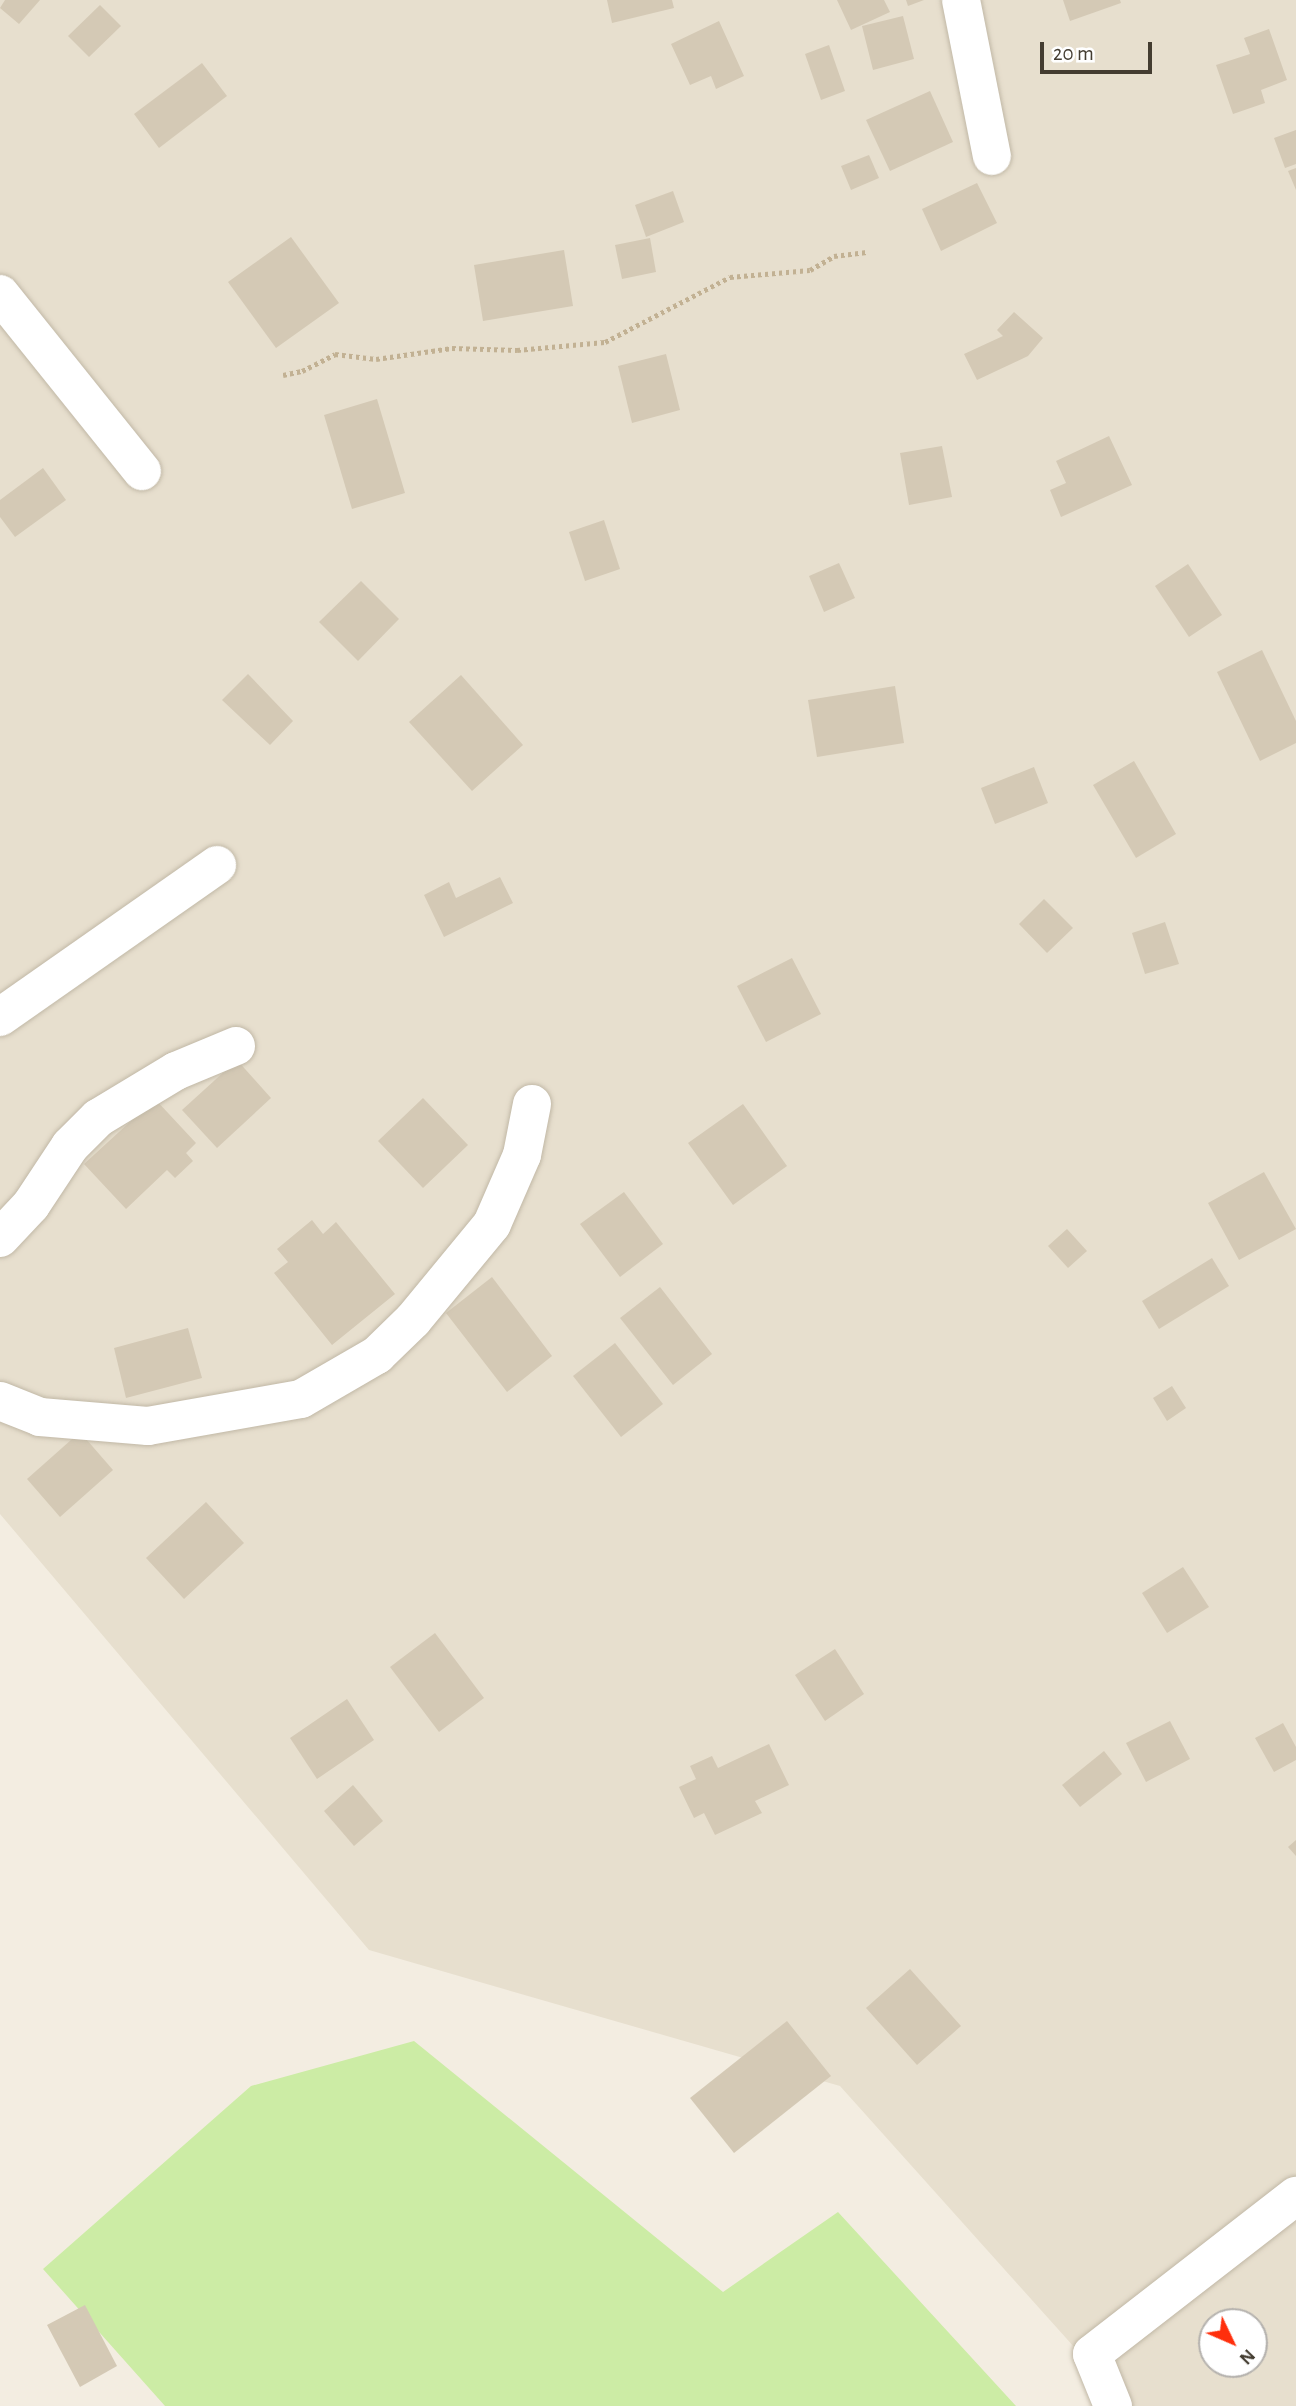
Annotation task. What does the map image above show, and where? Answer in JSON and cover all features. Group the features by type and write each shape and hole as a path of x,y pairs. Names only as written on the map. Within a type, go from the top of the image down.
{"street":[{"path":"961,0 992,156"},
{"path":"0,294 142,471"},
{"path":"0,1017 217,865"},
{"path":"0,1238 31,1205 70,1146 98,1118 176,1071 236,1046"},
{"path":"0,1401 40,1417 148,1426 300,1399 377,1355 413,1320 492,1224 522,1155 532,1104"},
{"path":"1113,2406 1092,2354 1296,2196"}],"path":[{"path":"283,375 302,371 335,354 376,359 452,348 517,350 605,342 730,277 810,270 834,256 867,252"}],"shaded area":[{"path":"0,0 1296,0 1296,2406 1127,2406 840,2086 369,1950 0,1514"}],"green space":[{"path":"414,2041 723,2292 838,2212 1016,2406 165,2406 43,2269 251,2086"}],"building":[{"path":"5,0 40,0 19,24 0,8"},
{"path":"607,0 672,0 674,8 612,23"},
{"path":"837,0 884,0 890,12 851,30"},
{"path":"906,0 924,0 908,6"},
{"path":"1063,0 1120,0 1121,3 1070,21"},
{"path":"100,5 121,26 89,57 68,36"},
{"path":"903,16 914,59 873,70 862,26"},
{"path":"719,21 744,76 716,89 711,76 690,85 671,44"},
{"path":"1269,29 1287,80 1261,90 1265,103 1233,114 1216,65 1250,54 1244,38"},
{"path":"829,45 845,91 821,100 805,54"},
{"path":"202,63 227,96 159,148 134,114"},
{"path":"930,91 953,142 890,171 866,120"},
{"path":"1296,130 1296,164 1285,168 1274,138"},
{"path":"869,155 879,178 851,190 841,166"},
{"path":"1296,168 1296,190 1288,171"},
{"path":"977,183 997,223 941,251 922,209"},
{"path":"673,191 684,222 646,237 635,205"},
{"path":"291,237 339,303 276,348 228,282"},
{"path":"650,238 656,272 622,279 615,245"},
{"path":"564,250 573,306 483,321 474,265"},
{"path":"1014,312 1043,338 1028,356 977,380 964,354 1003,336 997,330"},
{"path":"666,354 680,410 632,423 618,366"},
{"path":"377,399 405,493 352,509 324,415"},
{"path":"1109,436 1132,485 1061,517 1050,490 1066,483 1056,461"},
{"path":"942,446 952,497 909,505 900,453"},
{"path":"43,468 66,500 15,537 0,517 0,500"},
{"path":"604,520 620,569 585,581 569,532"},
{"path":"839,563 855,598 824,612 809,576"},
{"path":"1188,564 1222,615 1189,637 1155,586"},
{"path":"361,581 399,619 358,661 319,622"},
{"path":"1262,650 1296,721 1296,743 1260,761 1217,672"},
{"path":"248,674 293,721 270,745 222,700"},
{"path":"461,675 523,745 472,791 409,722"},
{"path":"895,686 904,743 817,757 808,700"},
{"path":"1134,761 1176,834 1136,858 1093,785"},
{"path":"1034,767 1048,803 995,824 981,788"},
{"path":"500,877 513,903 444,937 424,895 449,882 456,898"},
{"path":"1044,899 1073,928 1047,953 1019,924"},
{"path":"1165,922 1179,964 1145,974 1132,933"},
{"path":"792,958 821,1014 766,1042 737,986"},
{"path":"237,1060 271,1098 217,1148 182,1110"},
{"path":"423,1098 468,1145 423,1188 378,1141"},
{"path":"155,1099 196,1143 186,1153 193,1161 175,1178 167,1170 126,1209 84,1164"},
{"path":"743,1104 787,1166 733,1205 688,1143"},
{"path":"1264,1172 1296,1229 1239,1260 1208,1203"},
{"path":"624,1192 663,1244 620,1277 580,1224"},
{"path":"312,1220 323,1234 336,1222 395,1294 332,1345 274,1273 288,1262 277,1249"},
{"path":"1067,1229 1087,1251 1068,1268 1048,1246"},
{"path":"1212,1258 1229,1286 1159,1329 1142,1301"},
{"path":"492,1277 552,1356 507,1392 446,1313"},
{"path":"660,1287 712,1354 673,1385 620,1318"},
{"path":"188,1328 202,1378 126,1398 114,1348"},
{"path":"615,1343 663,1404 621,1437 573,1376"},
{"path":"1172,1386 1186,1408 1167,1421 1153,1398"},
{"path":"80,1432 113,1470 60,1517 27,1479"},
{"path":"206,1502 244,1543 184,1599 146,1558"},
{"path":"1183,1567 1209,1607 1167,1633 1142,1593"},
{"path":"435,1633 484,1698 439,1732 390,1667"},
{"path":"835,1649 864,1694 825,1721 795,1675"},
{"path":"347,1699 374,1740 317,1779 290,1738"},
{"path":"1170,1721 1190,1759 1146,1782 1126,1743"},
{"path":"1283,1723 1296,1747 1296,1760 1274,1772 1255,1738"},
{"path":"769,1744 789,1785 755,1801 762,1813 715,1835 704,1813 694,1818 679,1787 696,1779 690,1766 712,1756 718,1768"},
{"path":"1104,1751 1122,1774 1080,1807 1062,1785"},
{"path":"353,1785 383,1821 354,1846 324,1811"},
{"path":"1296,1840 1296,1856 1288,1847"},
{"path":"910,1969 961,2026 917,2065 866,2008"},
{"path":"787,2021 831,2076 734,2153 690,2098"},
{"path":"85,2305 117,2366 80,2387 47,2325"}]}
